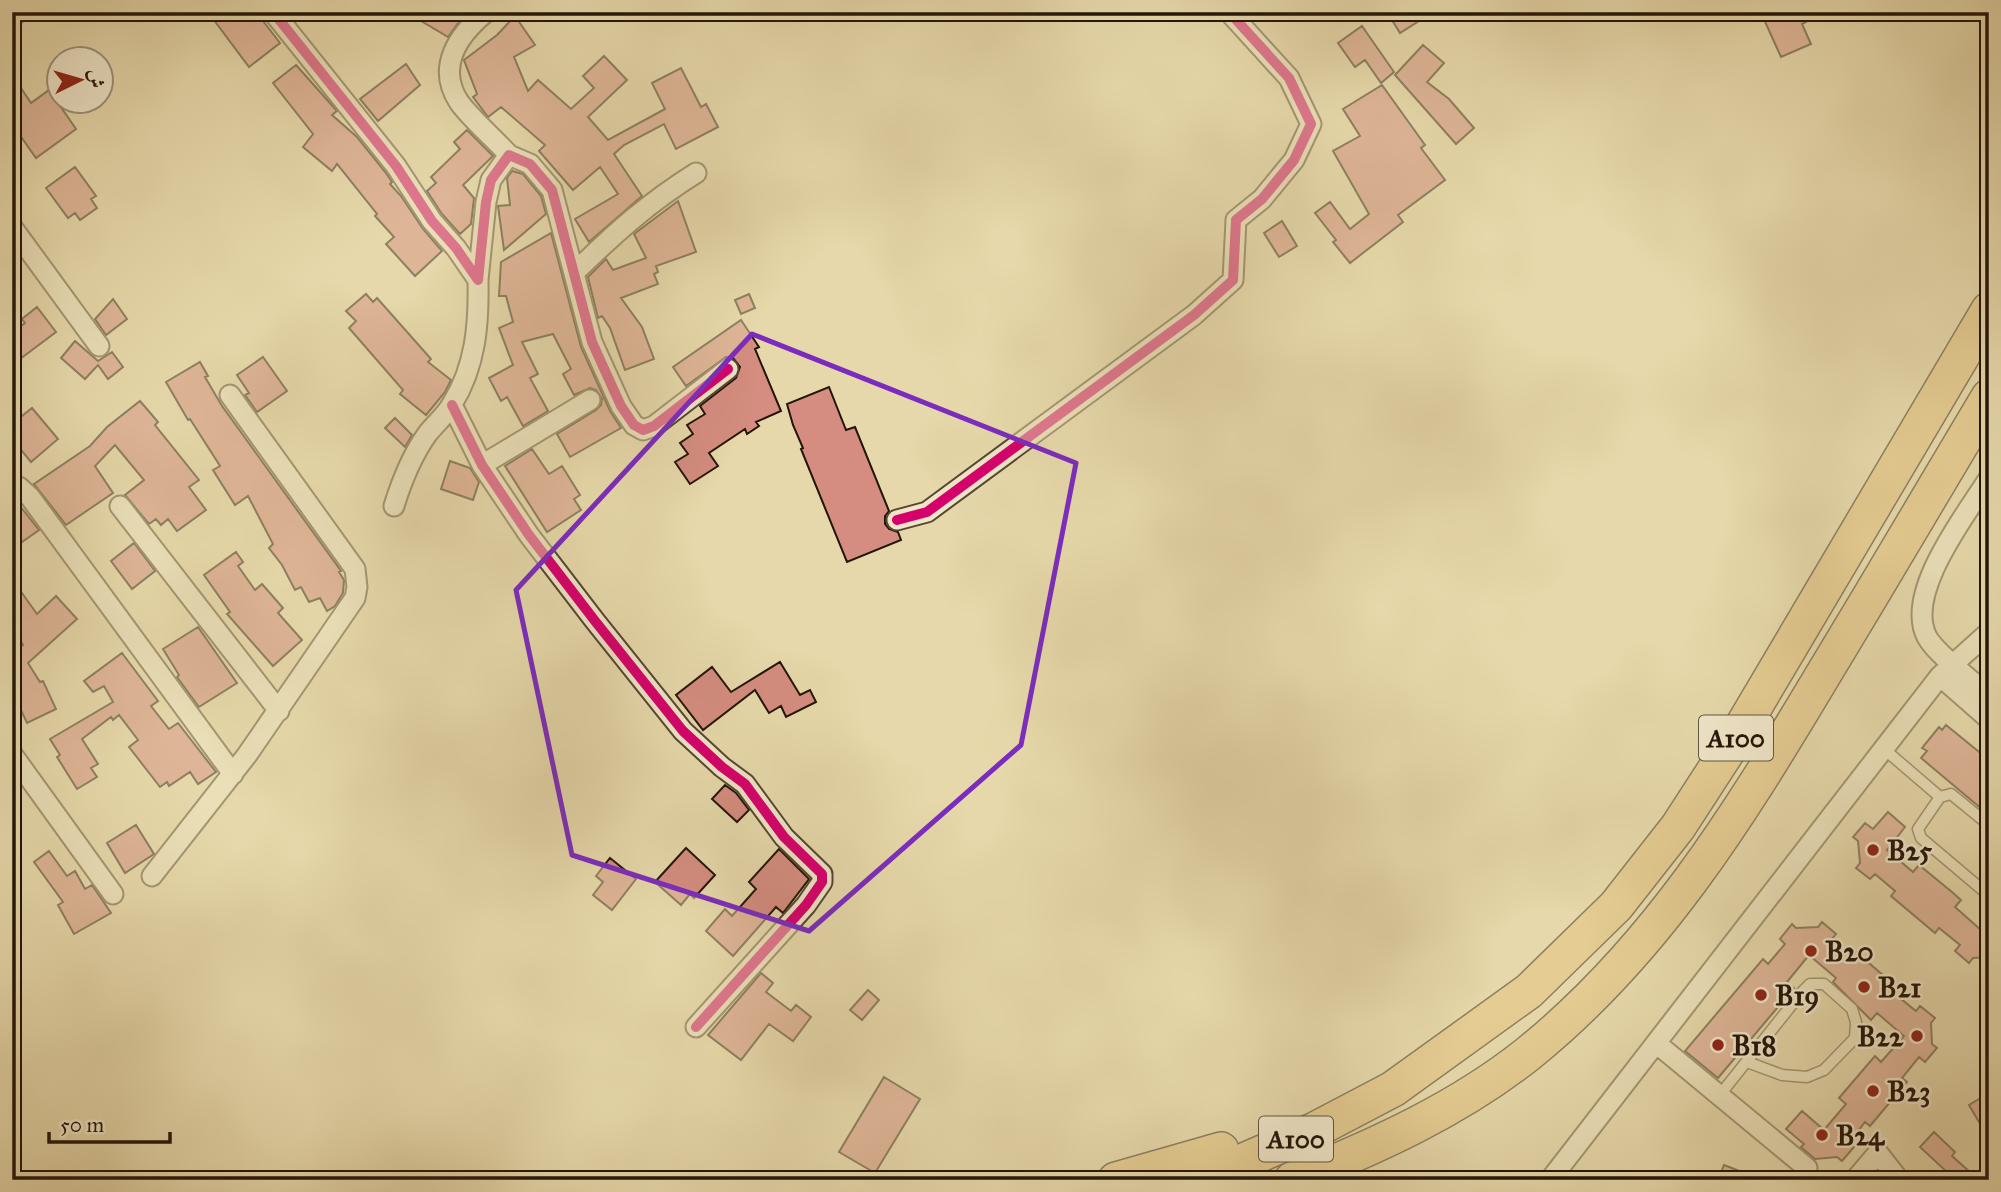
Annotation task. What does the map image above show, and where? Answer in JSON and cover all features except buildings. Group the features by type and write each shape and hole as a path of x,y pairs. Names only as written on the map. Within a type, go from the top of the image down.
{"highway":[{"name":"A100","path":"1195,1180 1313,1131 1393,1089 1529,992 1616,906 1678,827 1737,736 1989,310"},
{"name":"A100","path":"1292,1180 1363,1150 1468,1096 1528,1054 1586,1003 1645,941 1701,868 1760,780 1989,397"},
{"path":"1116,1180 1221,1150 1393,1089"},
{"path":"1331,1180 1468,1096"}],"street":[{"path":"273,12 396,166 432,221 456,248 478,280"},
{"path":"486,12 467,28 450,58 449,77 459,102 509,155 530,164 552,190 592,342 621,406 634,425 643,430 653,426 728,369"},
{"path":"897,520 927,512 1194,315 1233,280 1236,220 1262,199 1294,160 1311,124 1289,78 1228,12"},
{"path":"394,506 405,473 427,435 452,405 467,376 479,321 478,280 486,202 491,180 509,155"},
{"path":"575,272 656,198 696,173"},
{"path":"12,227 99,346"},
{"path":"152,876 233,774 279,710 355,598 357,586 355,569 230,395"},
{"path":"482,465 590,400"},
{"path":"452,405 482,465 529,535 683,731 745,784 784,837 822,874 822,882 806,905 696,1027"},
{"path":"1989,478 1942,552 1928,583 1920,618 1928,639 1946,670 1989,719"},
{"path":"12,489 19,487 30,497 233,774"},
{"path":"120,506 279,710"},
{"path":"1550,1180 1946,670 1989,632"},
{"path":"1946,670 1989,696"},
{"path":"12,754 113,894"},
{"path":"1656,1043 1807,1168"},
{"path":"1855,1180 1878,1153 1899,1180"}],"lane":[{"path":"1884,748 1940,797"},
{"path":"1989,825 1951,794 1940,797 1918,829 1921,838 1985,892 1989,892"},
{"path":"1719,1096 1810,984 1824,984 1852,1009 1856,1022 1854,1038 1824,1070 1807,1077 1782,1075 1747,1062"}],"highlighted area":[{"path":"752,334 1076,463 1021,745 809,931 572,855 516,590"}],"cycle path":[{"path":"273,12 396,166 432,221 456,248 478,280 486,202 491,180 509,155 530,164 552,190 592,342 621,406 634,425 643,430 654,426 728,369"},
{"path":"897,520 927,512 1194,315 1233,280 1236,220 1262,199 1294,160 1311,124 1289,78 1229,12"},
{"path":"452,405 482,465 529,535 595,621 683,731 745,784 784,837 822,874 822,882 806,905 696,1027"}],"place":[{"name":"B25","path":"1873,850"},
{"name":"B20","path":"1811,951"},
{"name":"B21","path":"1864,987"},
{"name":"B19","path":"1761,995"},
{"name":"B22","path":"1917,1036"},
{"name":"B18","path":"1718,1045"},
{"name":"B23","path":"1873,1091"},
{"name":"B24","path":"1822,1135"}]}
